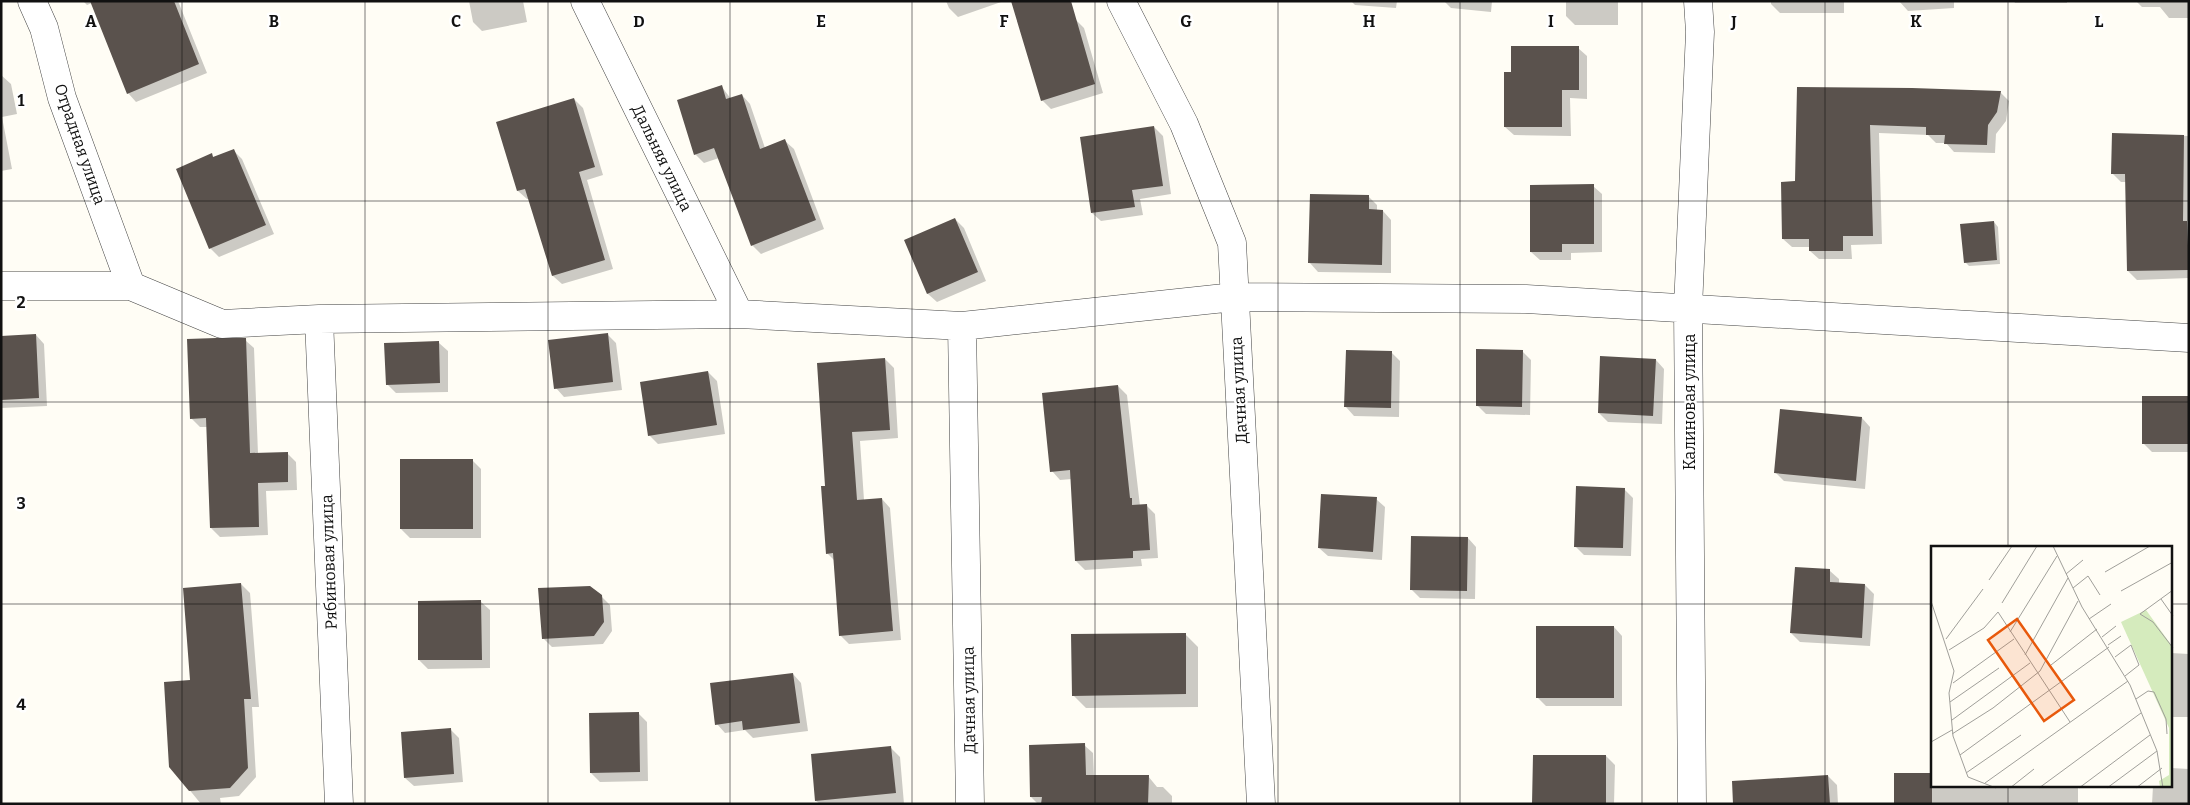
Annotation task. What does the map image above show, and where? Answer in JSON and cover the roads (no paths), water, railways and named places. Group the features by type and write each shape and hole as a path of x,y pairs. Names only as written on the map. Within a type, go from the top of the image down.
{"street":[{"name":"Отрадная улица","path":"32,1 44,28 62,98 132,286"},
{"name":"Дальняя улица","path":"585,1 739,314"},
{"name":"Дачная улица","path":"1121,1 1184,124 1232,243 1261,804"},
{"name":"Калиновая улица","path":"1692,804 1688,308 1700,32 1698,1"},
{"path":"1,286 132,286 222,324 319,319 739,314 962,326 1234,297 1526,299 2189,338"},
{"name":"Рябиновая улица","path":"319,319 339,804"},
{"name":"Дачная улица","path":"962,326 970,804"}]}
